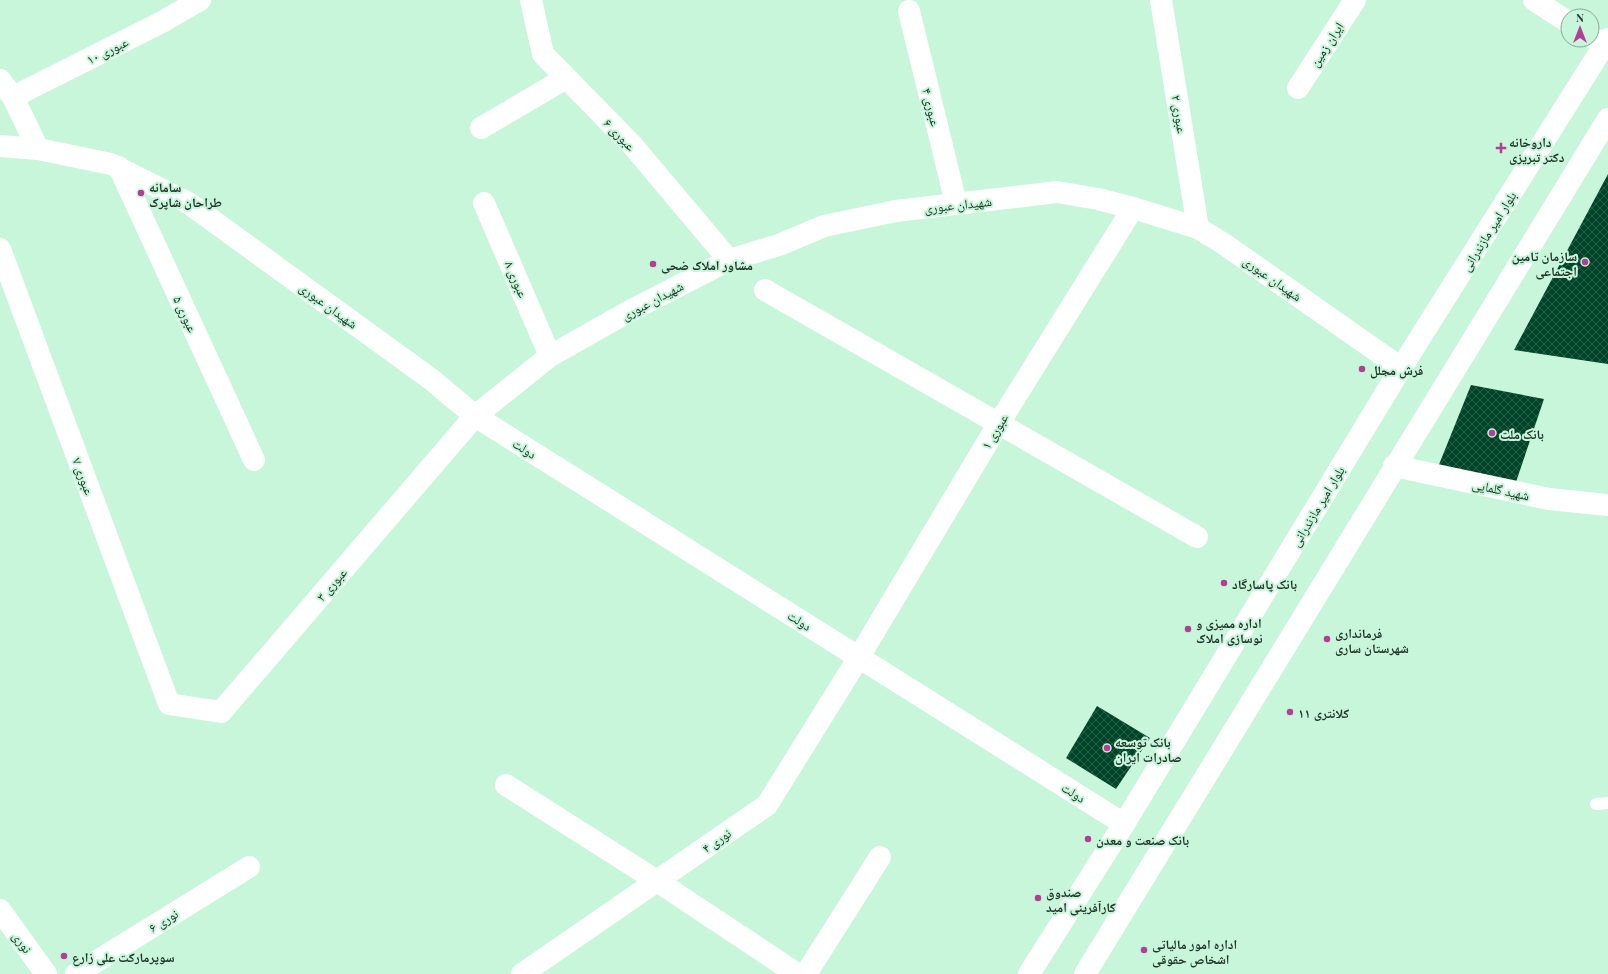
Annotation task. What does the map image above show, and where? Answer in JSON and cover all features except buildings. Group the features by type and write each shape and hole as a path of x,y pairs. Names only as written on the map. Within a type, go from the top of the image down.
{"street":[{"name":"عبوری ۱۰","path":"13,97 162,22 200,0"},
{"name":"عبوری ۶","path":"531,0 543,54 633,146 729,260"},
{"name":"عبوری ۲","path":"1161,0 1198,228"},
{"name":"ایران زمین","path":"1298,88 1355,0"},
{"path":"1534,0 1560,17"},
{"name":"عبوری ۴","path":"909,11 956,203"},
{"name":"بلوار امیر مازندرانی","path":"1029,974 1124,824 1401,368 1603,41"},
{"path":"481,128 566,78"},
{"path":"0,80 13,97 38,149"},
{"path":"1085,974 1394,466 1608,119"},
{"name":"شهیدان عبوری","path":"0,146 38,149 119,167 188,202 432,380 475,416 550,356 628,312 729,260 779,245 824,226 896,210 956,203 1000,200 1057,192 1098,199 1198,228 1224,244 1401,368"},
{"name":"عبوری ۵","path":"119,167 254,460"},
{"name":"عبوری ۸","path":"484,203 550,356"},
{"name":"عبوری ۱","path":"859,657 999,422 1133,208"},
{"name":"عبوری ۷","path":"0,249 169,704"},
{"path":"765,290 999,422 1197,537"},
{"name":"دولت","path":"475,416 1124,824"},
{"name":"عبوری ۳","path":"169,704 221,712 475,416"},
{"name":"شهید گلمایی","path":"1394,466 1549,499 1608,505"},
{"name":"نوری ۴","path":"522,974 767,805 859,657"},
{"path":"506,785 657,881 797,974"},
{"path":"806,974 880,857"},
{"name":"نوری ۶","path":"76,974 249,867"},
{"name":"نوری","path":"0,910 46,974"}],"lane":[{"path":"1596,804 1608,803"}],"place":[{"name":"داروخانه دکتر تبریزی","path":"1501,148"},
{"name":"سامانه طراحان شاپرک","path":"141,193"},
{"name":"سازمان تامین اجتماعی","path":"1585,262"},
{"name":"مشاور املاک ضحی","path":"653,264"},
{"name":"فرش مجلل","path":"1362,369"},
{"name":"بانک ملت","path":"1492,433"},
{"name":"بانک پاسارگاد","path":"1224,583"},
{"name":"اداره ممیزی و نوسازی املاک","path":"1188,629"},
{"name":"فرمانداری شهرستان ساری","path":"1327,639"},
{"name":"کلانتری ۱۱","path":"1290,712"},
{"name":"بانک توسعه صادرات ایران","path":"1107,748"},
{"name":"بانک صنعت و معدن","path":"1088,839"},
{"name":"صندوق کارآفرینی امید","path":"1038,898"},
{"name":"اداره امور مالیاتی اشخاص حقوقی","path":"1144,950"},
{"name":"سوپرمارکت علی زارع","path":"64,956"}]}
